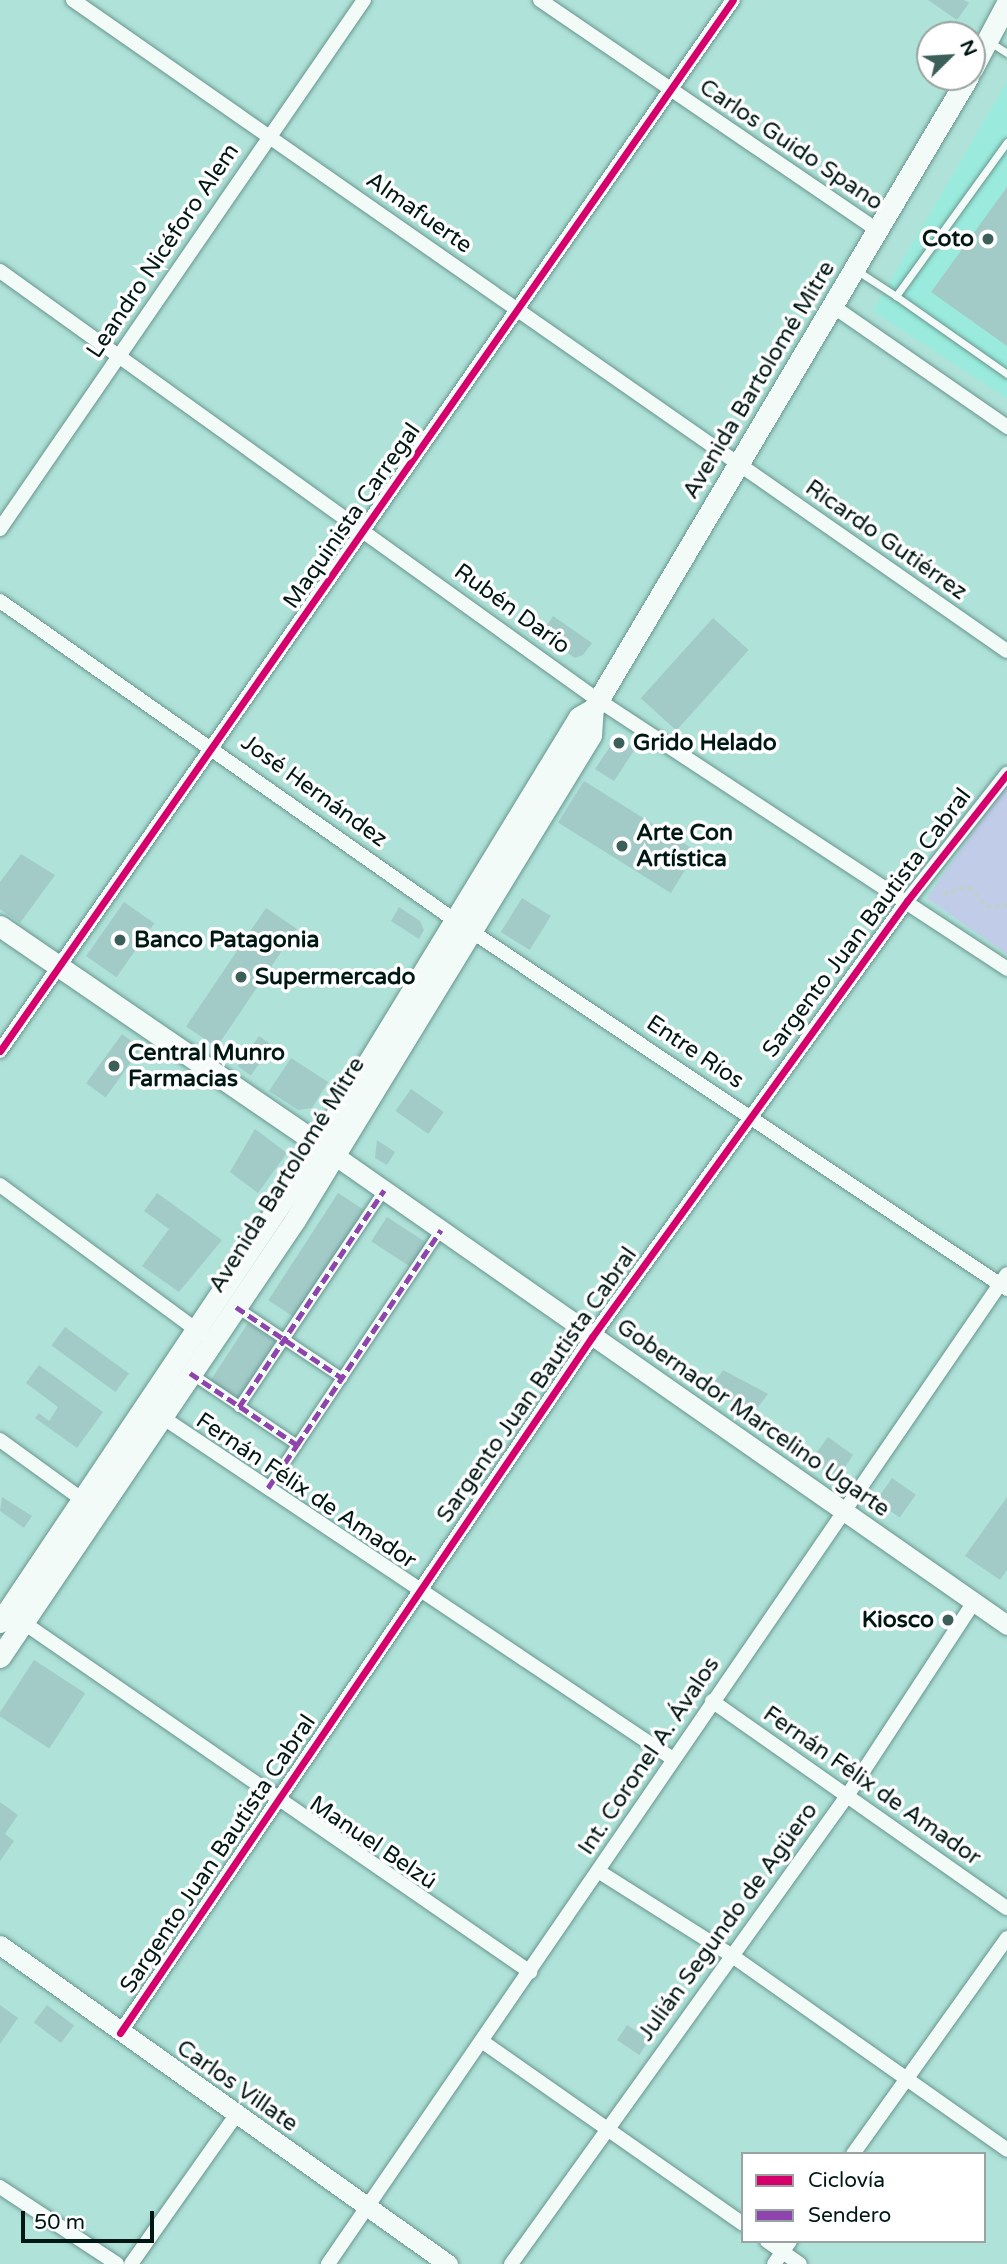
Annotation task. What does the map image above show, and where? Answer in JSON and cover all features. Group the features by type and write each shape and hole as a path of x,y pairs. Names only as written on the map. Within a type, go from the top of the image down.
{"main road":[{"path":"986,44 1007,1"},
{"name":"Avenida Bartolomé Mitre","path":"0,1622 162,1417 190,1373 205,1336 236,1307 461,924 591,735 596,705 960,91"},
{"path":"0,926 326,1150"},
{"name":"Avenida Bartolomé Mitre","path":"0,1657 24,1623 90,1505 205,1336 326,1150"}],"street":[{"name":"Almafuerte","path":"73,0 516,308 738,467"},
{"name":"Leandro Nicéforo Alem","path":"0,529 364,0"},
{"name":"Carlos Guido Spano","path":"540,0 878,231"},
{"name":"Maquinista Carregal","path":"0,1051 62,970 213,746 366,532 516,308 733,0"},
{"name":"Rubén Darío","path":"0,271 366,532 596,705 907,901 1007,969"},
{"path":"834,307 1007,427"},
{"name":"Ricardo Gutiérrez","path":"738,467 1007,651"},
{"name":"José Hernández","path":"0,601 213,746 461,924"},
{"name":"Sargento Juan Bautista Cabral","path":"120,2033 592,1337 907,901 1007,774"},
{"name":"Entre Ríos","path":"461,924 1005,1283"},
{"name":"Gobernador Marcelino Ugarte","path":"326,1150 1007,1625"},
{"path":"0,1185 205,1336"},
{"path":"239,1407 384,1190"},
{"path":"268,1488 441,1230"},
{"name":"Int. Coronel A. Ávalos","path":"328,2264 530,1972 712,1701 848,1513 1005,1283"},
{"path":"236,1307 342,1378"},
{"path":"190,1373 297,1445"},
{"name":"Fernán Félix de Amador","path":"162,1417 418,1591 673,1759"},
{"path":"0,1440 90,1505"},
{"name":"Julián Segundo de Agüero","path":"511,2264 847,1796 974,1602"},
{"name":"Manuel Belzú","path":"24,1623 277,1802 530,1972"},
{"name":"Fernán Félix de Amador","path":"712,1701 1007,1908"},
{"path":"598,1871 731,1955 1007,2150"},
{"path":"854,2152 1007,1938"},
{"name":"Carlos Villate","path":"0,1945 448,2264"},
{"path":"482,2042 741,2223"},
{"path":"131,2264 236,2115"},
{"path":"0,2187 117,2264"},
{"path":"782,2252 800,2264"}],"lane":[{"path":"988,40 1007,53"},
{"path":"896,296 1007,142"},
{"path":"856,270 1007,374"}],"path":[{"path":"943,894 970,887 986,906 1007,905"}],"shaded area":[{"path":"1007,82 1007,398 873,311"},
{"path":"1007,784 1007,954 927,898"}],"building":[{"path":"928,0 964,0 969,3 957,20"},
{"name":"Coto","path":"1007,187 1007,346 931,292"},
{"path":"553,616 592,643 583,655 575,658 541,635"},
{"path":"713,618 749,650 676,730 641,698"},
{"path":"622,741 635,749 614,781 595,769 613,742"},
{"path":"584,781 697,851 671,893 558,823"},
{"path":"21,854 55,875 20,923 0,909 0,882"},
{"path":"522,898 551,916 530,950 501,932"},
{"name":"Banco Patagonia","path":"124,902 154,923 116,977 86,956"},
{"path":"399,907 420,921 424,930 419,939 391,921"},
{"name":"Supermercado","path":"266,908 297,929 217,1047 186,1027"},
{"name":"Central Munro Farmacias","path":"122,1034 141,1048 106,1097 86,1083"},
{"path":"259,1036 272,1045 251,1075 238,1066"},
{"path":"291,1058 328,1082 312,1108 298,1110 269,1091"},
{"path":"411,1089 444,1112 428,1134 396,1111"},
{"path":"255,1129 287,1153 258,1193 230,1172"},
{"path":"377,1140 395,1152 387,1165 375,1158"},
{"path":"157,1193 222,1240 179,1292 142,1266 169,1229 144,1211"},
{"path":"338,1193 364,1210 294,1317 268,1300"},
{"path":"387,1217 427,1243 411,1267 371,1241"},
{"path":"248,1323 276,1341 238,1399 210,1381"},
{"path":"65,1327 129,1373 115,1392 51,1346"},
{"path":"39,1365 103,1412 77,1448 35,1418 39,1413 49,1421 58,1407 26,1383"},
{"path":"723,1370 768,1394 751,1416 711,1387"},
{"path":"828,1437 853,1455 842,1472 828,1473 811,1460"},
{"path":"892,1478 916,1495 900,1518 876,1501"},
{"path":"2,1497 32,1516 24,1528 0,1511"},
{"path":"1007,1497 1007,1570 1000,1580 965,1556"},
{"path":"34,1660 85,1693 49,1749 0,1717 0,1712"},
{"path":"0,1802 18,1815 5,1834 14,1841 0,1861"},
{"path":"0,2005 18,2018 0,2044"},
{"path":"47,2005 74,2025 61,2043 34,2023"},
{"path":"627,2025 649,2040 639,2055 617,2040"}],"marked path":[{"path":"239,1407 384,1190"},
{"path":"190,1373 297,1445 441,1230"},
{"path":"236,1307 342,1378"},
{"path":"268,1488 297,1445"}],"cycle path":[{"path":"0,1051 733,0"},
{"path":"120,2033 592,1337 907,901 1007,774"}],"place":[{"name":"Coto","path":"988,239"},
{"name":"Grido Helado","path":"619,743"},
{"name":"Arte Con Artística","path":"622,846"},
{"name":"Banco Patagonia","path":"120,940"},
{"name":"Supermercado","path":"241,977"},
{"name":"Central Munro Farmacias","path":"114,1066"},
{"name":"Kiosco","path":"948,1620"}]}
